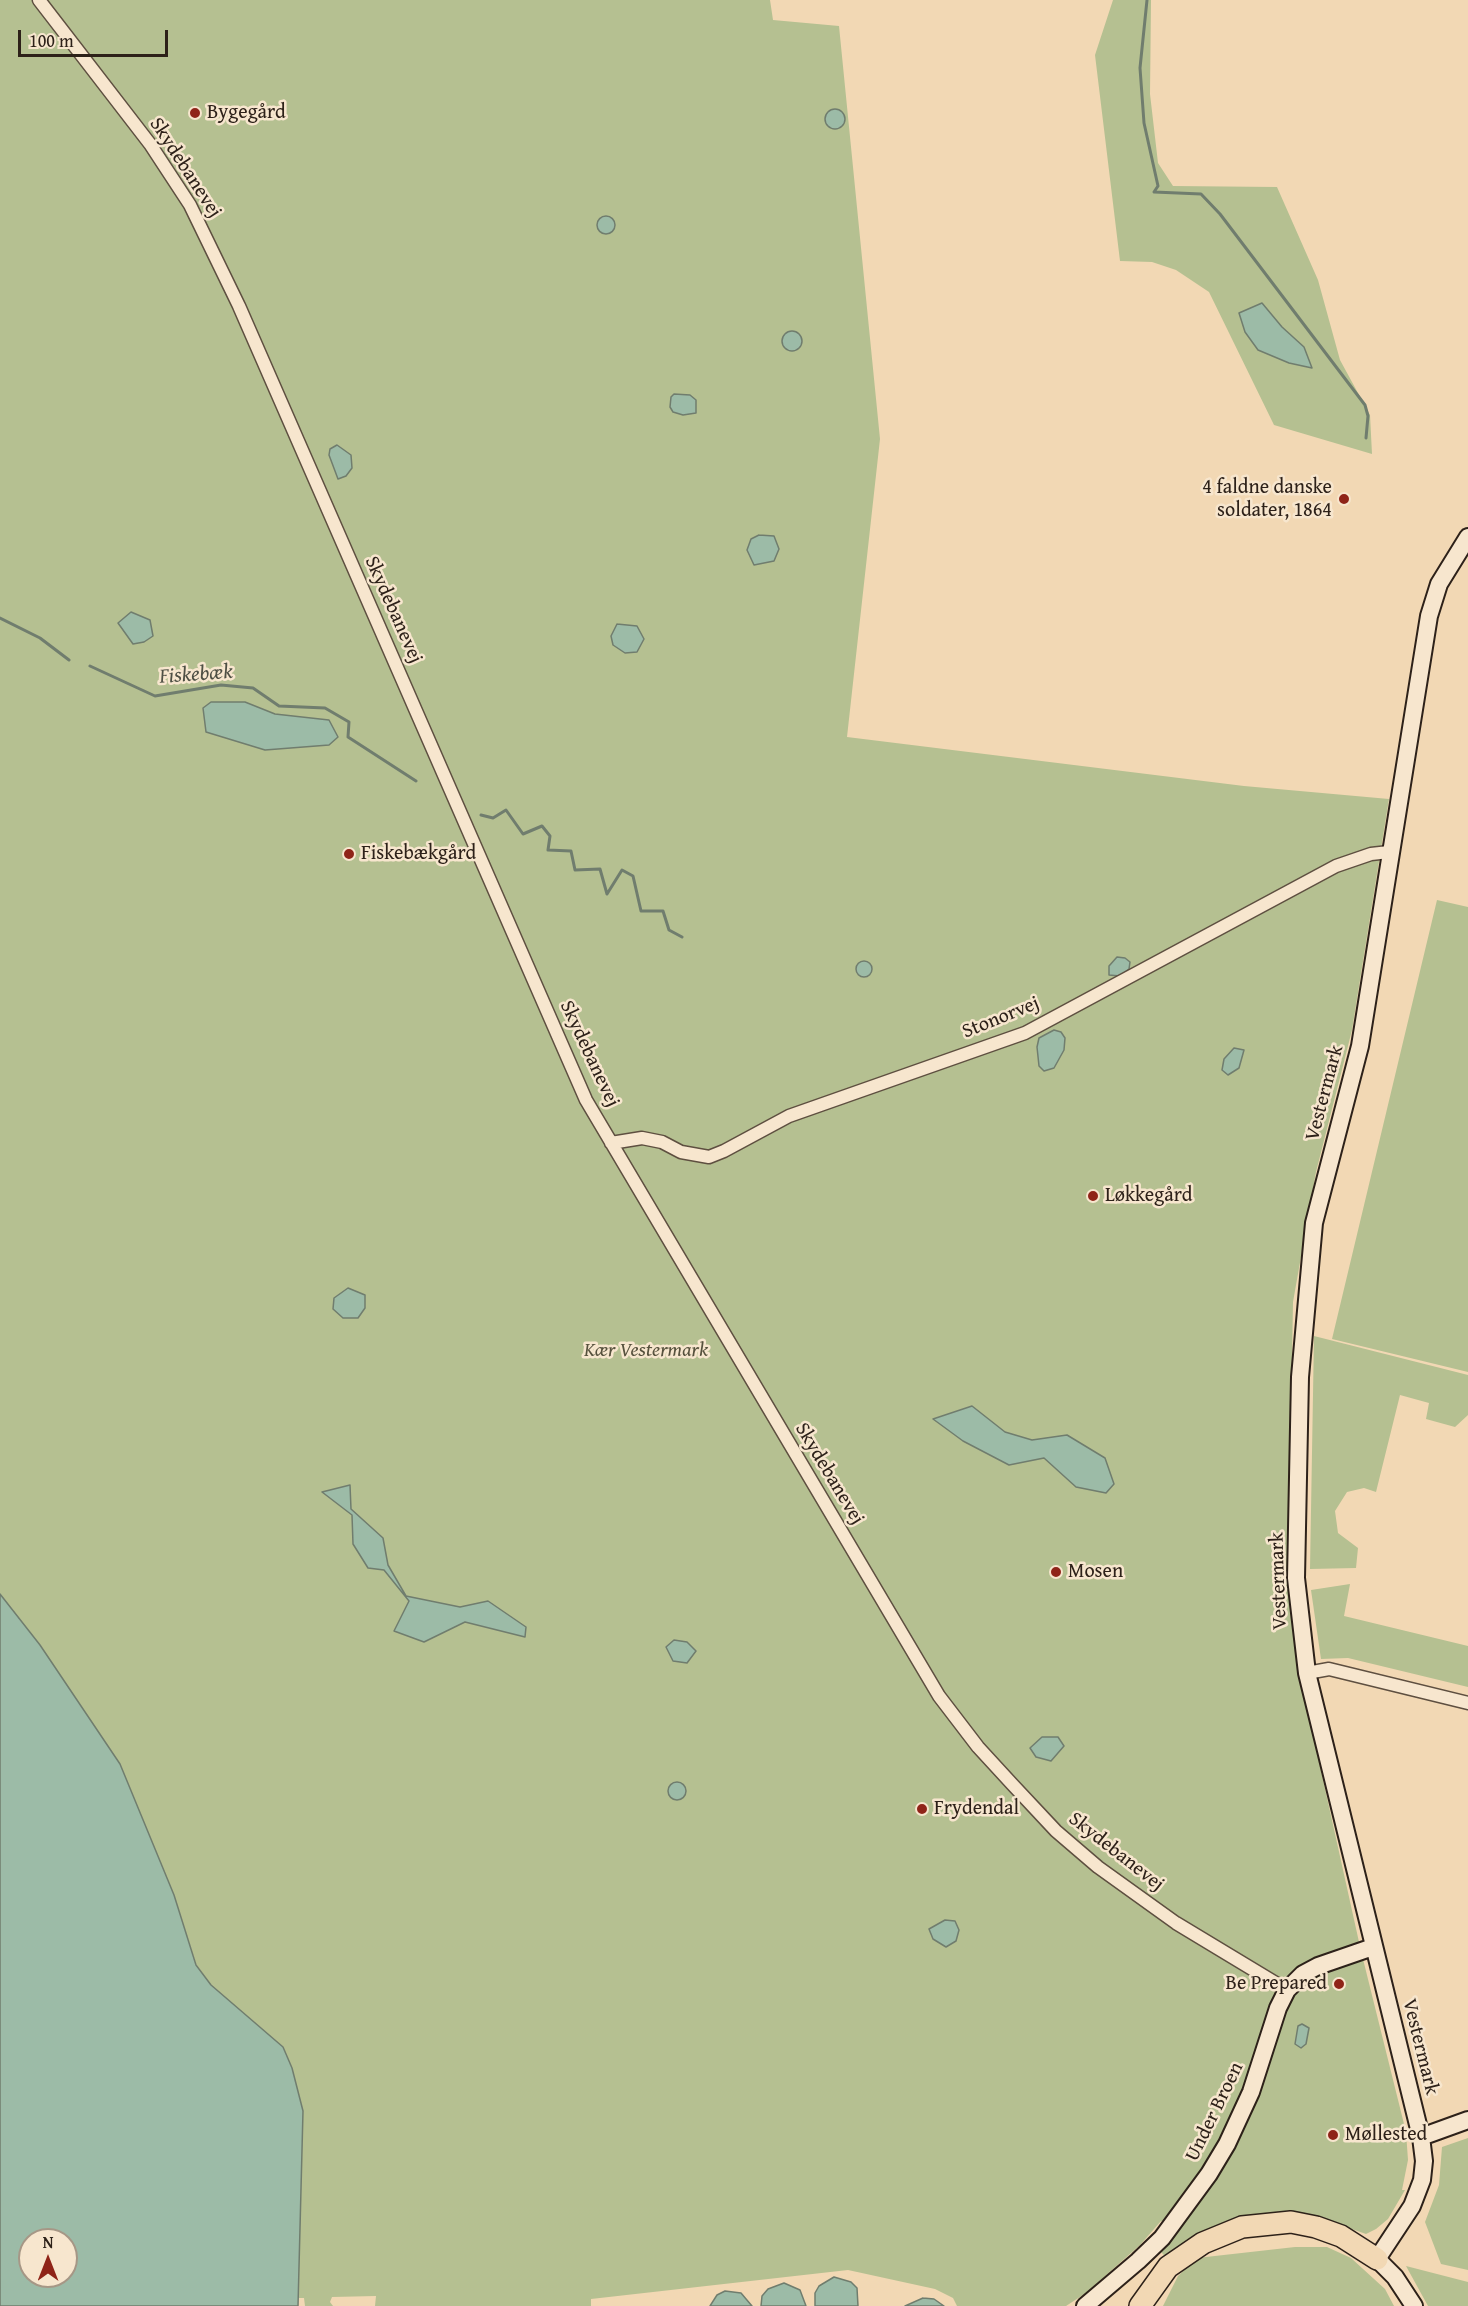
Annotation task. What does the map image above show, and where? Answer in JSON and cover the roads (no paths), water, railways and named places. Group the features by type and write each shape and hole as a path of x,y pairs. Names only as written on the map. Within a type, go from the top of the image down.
{"highway":[{"path":"1140,2306 1159,2278 1185,2255 1203,2242 1242,2226 1291,2222 1341,2236 1377,2259"},
{"path":"1155,2306 1161,2288 1185,2255"}],"street":[{"name":"Skydebanevej","path":"39,0 150,144 198,220 239,306 585,1096 910,1650 939,1696 978,1747 1056,1831 1098,1867 1176,1923 1287,1990"},
{"name":"Vestermark","path":"1377,2259 1412,2206 1422,2180 1424,2161 1421,2137 1307,1672 1296,1578 1300,1377 1314,1223 1360,1046 1389,852 1429,616 1438,584 1468,537"},
{"name":"Stonorvej","path":"611,1143 642,1138 662,1142 681,1152 709,1157 789,1116 1025,1033 1336,866 1371,854 1389,852"},
{"path":"1307,1672 1329,1669 1468,1703"},
{"name":"Under Broen","path":"1085,2306 1162,2238 1209,2174 1227,2144 1251,2092 1278,2008 1287,1990 1303,1974 1318,1966 1373,1947"},
{"path":"1421,2137 1468,2120"},
{"path":"1377,2259 1395,2277 1414,2306"}],"waterway":[{"path":"1147,0 1140,68 1144,123 1158,186 1154,192 1201,194 1220,214 1365,405 1368,416 1366,438"},
{"name":"Fiskebæk","path":"0,618 40,638 69,660"},
{"name":"Fiskebæk","path":"90,666 155,696 221,685 253,688 279,706 325,708 349,722 348,737 416,781"},
{"name":"Fiskebæk","path":"481,815 493,818 506,810 523,834 542,826 550,836 548,850 571,851 575,870 600,869 607,894 622,870 633,876 641,911 663,911 669,930 682,937"}],"place":[{"name":"Bygegård","path":"195,113"},
{"name":"4 faldne danske soldater, 1864","path":"1344,499"},
{"name":"Fiskebækgård","path":"349,854"},
{"name":"Løkkegård","path":"1093,1196"},
{"name":"Mosen","path":"1056,1572"},
{"name":"Frydendal","path":"922,1809"},
{"name":"Be Prepared","path":"1339,1984"},
{"name":"Møllested","path":"1333,2135"}],"park label":[{"name":"Kær Vestermark","path":"646,1351"}]}
